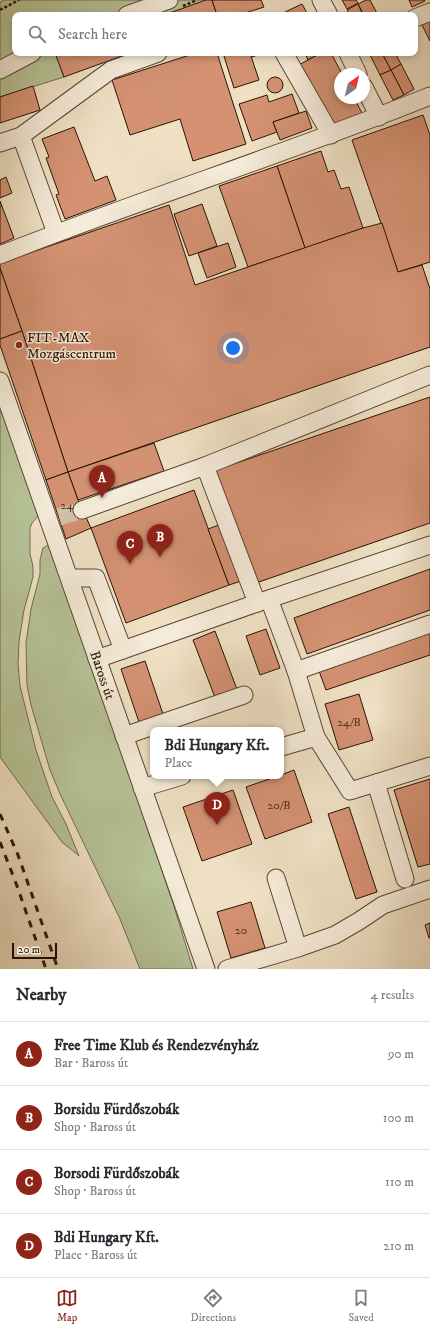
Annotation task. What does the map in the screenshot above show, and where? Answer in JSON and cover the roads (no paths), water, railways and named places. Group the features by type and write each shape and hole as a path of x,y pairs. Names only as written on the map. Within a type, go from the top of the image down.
{"street":[{"path":"131,12 143,4 168,0"},
{"path":"321,0 327,12"},
{"path":"418,17 430,12"},
{"path":"0,70 26,56"},
{"path":"0,143 21,136 111,70 150,56"},
{"path":"286,56 331,135"},
{"path":"349,56 355,68"},
{"path":"0,255 56,233 375,119 430,96"},
{"path":"370,104 375,119"},
{"path":"21,136 56,233"},
{"path":"82,510 205,466 430,375"},
{"name":"Baross út","path":"0,381 54,519 70,578 97,659 206,969"},
{"path":"205,466 263,601 296,671 316,737 350,791 430,766"},
{"path":"97,659 430,544"},
{"path":"70,578 96,578 123,650"},
{"path":"296,671 430,624"},
{"path":"151,727 244,696"},
{"path":"124,736 150,727"},
{"path":"284,746 316,737"},
{"path":"142,788 172,779"},
{"path":"376,783 405,878"},
{"path":"276,878 298,948"},
{"path":"227,969 298,948 335,935 359,921 383,904 430,889"}],"tunnel":[{"path":"59,517 82,510"}],"railway":[{"path":"0,814 18,855 58,969"},
{"path":"0,842 46,969"}],"place":[{"name":"FIT-MAX Mozgáscentrum","path":"19,345"},
{"name":"Free Time Klub és Rendezvényház","path":"102,498"},
{"name":"Borsidu Fürdőszobák","path":"160,557"},
{"name":"Borsodi Fürdőszobák","path":"130,564"},
{"name":"Bdi Hungary Kft.","path":"217,825"}]}
